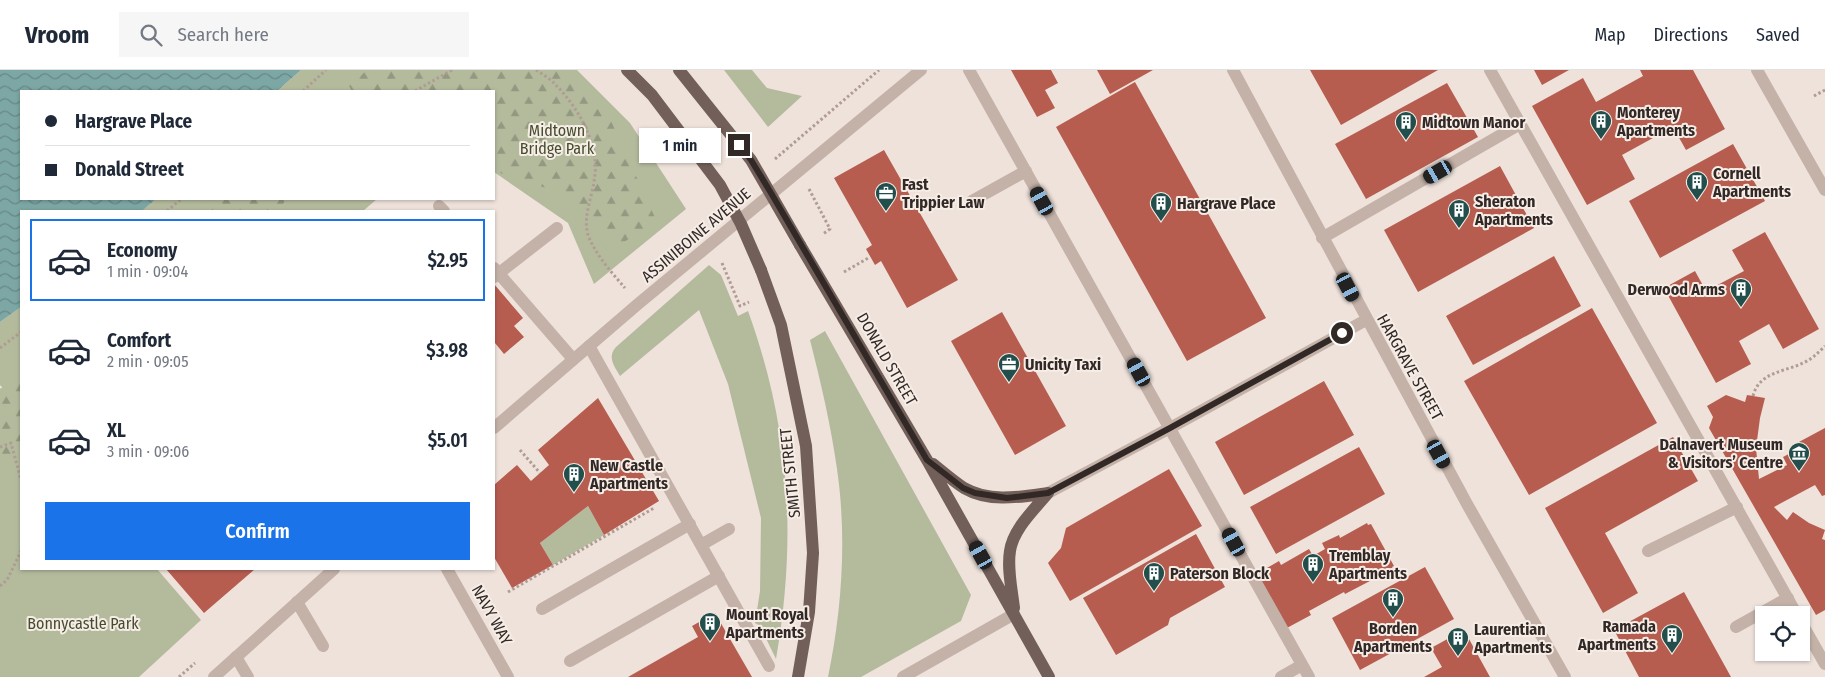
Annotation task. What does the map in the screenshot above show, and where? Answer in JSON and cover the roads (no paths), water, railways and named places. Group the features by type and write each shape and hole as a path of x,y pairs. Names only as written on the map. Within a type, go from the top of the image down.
{"main road":[{"name":"SMITH STREET","path":"627,70 652,95 720,185 741,224 761,270 780,324 806,446 813,553 809,612 798,677"},
{"name":"DONALD STREET","path":"679,70 751,160 927,460 1049,677"},
{"path":"927,460 963,488 975,493 1007,498 1048,493"},
{"path":"1014,614 1009,565 1010,549 1026,519 1048,493"}],"street":[{"name":"ASSINIBOINE AVENUE","path":"495,427 638,304 922,70"},
{"path":"969,70 1309,677"},
{"name":"HARGRAVE STREET","path":"1233,70 1366,320 1565,677"},
{"path":"1490,70 1792,606"},
{"path":"1757,70 1825,190"},
{"path":"1322,238 1520,124"},
{"path":"972,201 1026,171"},
{"path":"557,228 495,273 573,359"},
{"path":"1048,493 1366,320"},
{"path":"589,346 769,666"},
{"path":"1648,551 1737,507"},
{"path":"542,609 690,524"},
{"path":"701,545 729,529"},
{"path":"214,677 333,570"},
{"name":"NAVY WAY","path":"448,570 508,677"},
{"path":"570,662 719,576"},
{"path":"1736,627 1788,598"},
{"path":"297,602 323,646"},
{"path":"903,677 1014,614"},
{"path":"1810,638 1825,664"},
{"path":"236,657 248,677"},
{"path":"1280,677 1302,665"}],"water":[{"path":"0,70 301,70 278,90 20,90 20,200 155,200 143,210 20,210 20,308 0,322"}],"place":[{"name":"Monterey Apartments","path":"1601,140"},
{"name":"Midtown Manor","path":"1406,141"},
{"name":"Cornell Apartments","path":"1697,201"},
{"name":"Fast Trippier Law","path":"886,212"},
{"name":"Hargrave Place","path":"1161,222"},
{"name":"Sheraton Apartments","path":"1459,229"},
{"name":"Derwood Arms","path":"1741,308"},
{"name":"Unicity Taxi","path":"1009,383"},
{"name":"Dalnavert Museum & Visitors’ Centre","path":"1799,472"},
{"name":"New Castle Apartments","path":"574,493"},
{"name":"Tremblay Apartments","path":"1313,583"},
{"name":"Paterson Block","path":"1154,592"},
{"name":"Borden Apartments","path":"1393,618"},
{"name":"Mount Royal Apartments","path":"710,642"},
{"name":"Ramada Apartments","path":"1672,654"},
{"name":"Laurentian Apartments","path":"1458,657"}],"park label":[{"name":"Midtown Bridge Park","path":"557,139"},
{"name":"Bonnycastle Park","path":"83,623"}]}
